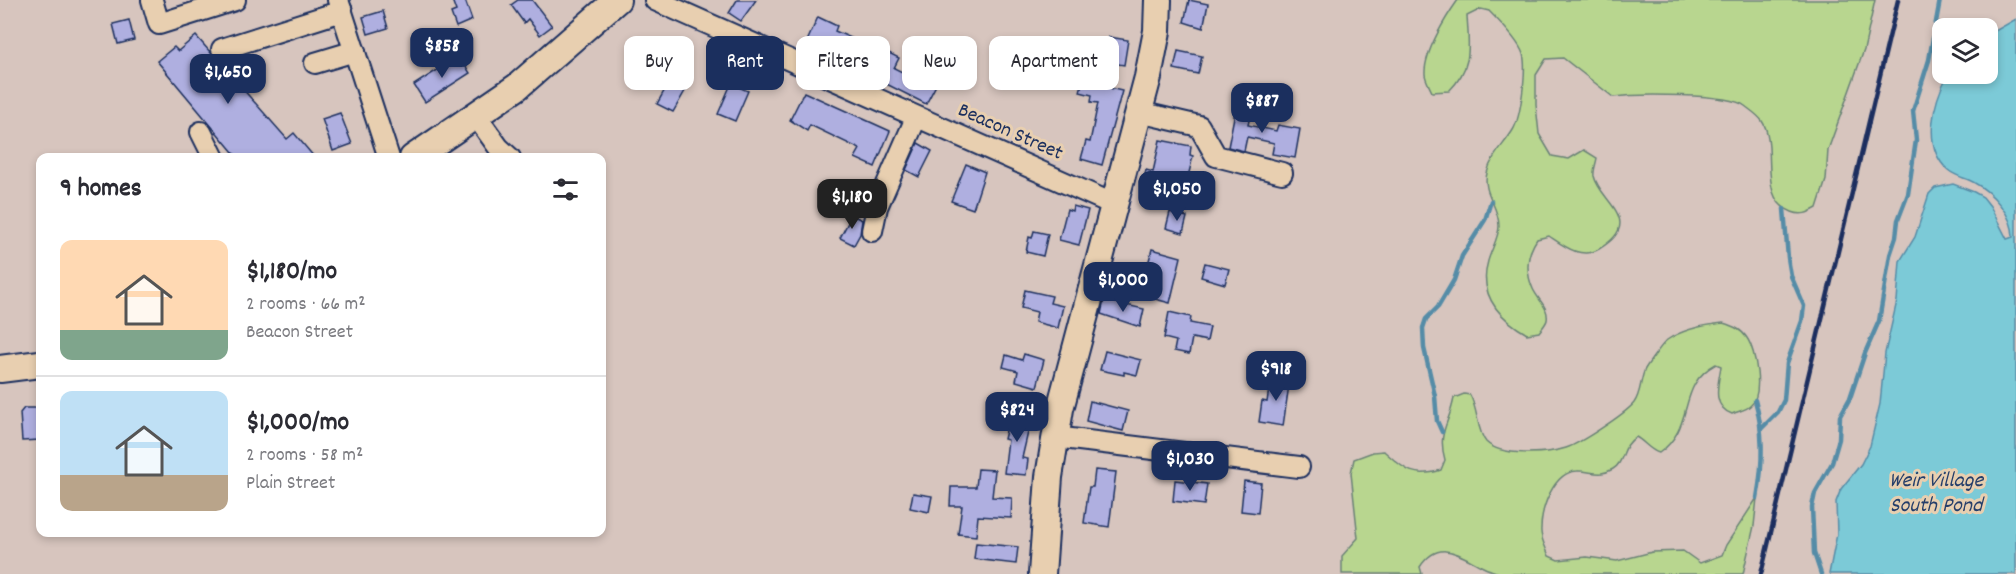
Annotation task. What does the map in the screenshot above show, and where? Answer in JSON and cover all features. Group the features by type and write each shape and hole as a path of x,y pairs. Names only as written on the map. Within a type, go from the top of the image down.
{"main road":[{"path":"420,153 540,69 617,0"},
{"path":"1042,574 1049,477 1060,409 1155,48 1158,0"},
{"path":"0,369 36,364"}],"street":[{"path":"152,0 159,24 235,0"},
{"name":"Beacon Street","path":"655,0 1115,206"},
{"path":"222,49 340,5 386,153"},
{"path":"315,63 354,51"},
{"path":"1139,112 1199,126 1216,156 1282,173"},
{"path":"476,116 504,153"},
{"path":"872,231 877,207 916,118"},
{"path":"201,132 212,153"},
{"path":"1055,437 1299,467"}],"green space":[{"path":"1458,0 1875,0 1864,50 1828,150 1826,180 1817,208 1805,213 1792,212 1781,205 1775,196 1771,184 1767,132 1762,121 1745,106 1736,102 1702,97 1641,95 1613,97 1563,58 1546,59 1536,75 1539,134 1552,156 1569,159 1584,150 1597,158 1594,176 1620,220 1619,229 1613,239 1592,252 1573,250 1549,236 1537,239 1529,257 1528,269 1533,289 1543,304 1547,320 1539,332 1527,334 1500,313 1493,304 1486,284 1488,261 1499,226 1487,187 1487,173 1491,161 1516,124 1524,81 1523,54 1513,37 1498,20 1489,11 1481,9 1467,16 1469,47 1462,74 1449,91 1432,92 1425,74 1428,56 1442,25"},
{"path":"1723,323 1742,332 1750,344 1756,362 1757,393 1750,406 1732,414 1725,410 1718,400 1721,366 1716,364 1703,373 1695,383 1678,431 1671,442 1659,453 1636,437 1628,445 1617,466 1608,472 1577,471 1561,478 1546,502 1541,532 1549,556 1558,560 1587,557 1617,561 1652,552 1683,551 1700,563 1722,555 1726,545 1757,498 1754,526 1743,574 1501,574 1458,554 1443,551 1428,558 1420,567 1422,574 1342,574 1342,556 1358,538 1351,473 1354,459 1373,452 1384,451 1397,463 1416,473 1441,470 1445,460 1443,435 1454,398 1464,394 1470,395 1483,438 1493,447 1524,453 1548,452 1566,448 1602,428 1634,403 1645,369 1667,340 1687,330"}],"water":[{"name":"Weir Village South Pond","path":"2016,19 2016,574 1829,574 1837,534 1836,502 1841,489 1861,464 1870,446 1880,404 1885,353 1897,301 1900,261 1915,237 1929,194 1935,188 1953,184 1974,192 1983,197 1990,206 2007,239 2013,237 2009,221 2000,205 1980,186 1948,170 1940,160 1932,136 1935,110 1943,84 1998,84 1998,29"}],"building":[{"path":"452,0 465,0 472,20 456,27 451,13 456,11"},
{"path":"518,0 532,0 552,26 540,35 528,19 524,23 511,5"},
{"path":"737,0 756,0 741,21 729,13"},
{"path":"1189,0 1208,4 1203,28 1184,22"},
{"path":"383,11 388,28 368,34 363,17"},
{"path":"818,17 837,26 835,31 846,36 809,36"},
{"path":"129,20 134,40 118,44 113,24"},
{"path":"196,36 287,139 294,133 311,153 234,153 157,61 174,47 178,51"},
{"path":"1119,39 1128,40 1124,65 1119,64"},
{"path":"1178,51 1202,56 1198,74 1174,69"},
{"path":"890,54 899,58 894,68 902,72 902,90 933,90 926,104 890,86"},
{"path":"459,56 470,73 425,102 414,85"},
{"path":"665,90 686,90 673,112 657,104"},
{"path":"728,90 748,91 735,121 718,114"},
{"path":"1080,90 1122,91 1102,165 1081,159 1086,141 1090,142 1098,103 1091,102 1092,95 1080,92"},
{"path":"804,92 890,131 875,167 855,158 860,149 810,125 807,131 790,120"},
{"path":"1237,102 1252,105 1248,125 1276,131 1278,125 1300,129 1295,158 1272,154 1274,143 1247,137 1244,151 1228,147"},
{"path":"340,113 352,144 333,151 322,119"},
{"path":"1160,140 1191,146 1190,155 1193,156 1182,202 1147,193 1148,190 1142,189 1146,170 1153,172"},
{"path":"918,143 932,151 919,177 906,170"},
{"path":"966,164 985,172 973,209 951,201"},
{"path":"1073,206 1088,210 1079,245 1059,240 1067,209 1072,211"},
{"path":"1170,212 1187,217 1183,233 1166,228"},
{"path":"852,215 862,220 860,234 854,245 840,238"},
{"path":"1034,231 1048,234 1043,256 1026,252 1029,237 1032,238"},
{"path":"1152,249 1181,257 1170,303 1140,295"},
{"path":"1205,263 1229,269 1225,284 1201,277"},
{"path":"1025,290 1052,296 1050,303 1063,306 1058,328 1035,322 1037,312 1021,308"},
{"path":"1104,300 1144,309 1140,327 1101,314"},
{"path":"1169,312 1191,317 1190,323 1210,327 1207,341 1192,338 1189,354 1174,351 1176,341 1164,338"},
{"path":"1105,351 1141,360 1137,375 1100,370"},
{"path":"1024,354 1044,360 1037,387 1016,381 1018,371 1003,367 1006,355 1022,360"},
{"path":"1271,375 1290,378 1283,426 1259,422 1262,401 1267,402"},
{"path":"1090,401 1128,411 1123,431 1086,421"},
{"path":"24,408 36,408 36,440 22,441 20,413"},
{"path":"1011,410 1032,415 1022,458 1028,459 1026,475 1004,473 1008,440 1004,439"},
{"path":"978,469 995,470 992,497 1012,498 1011,518 978,516 976,536 958,534 962,506 950,506 951,487 976,487"},
{"path":"1095,470 1116,472 1109,527 1084,523 1089,487 1093,487"},
{"path":"1175,480 1207,484 1204,505 1173,501"},
{"path":"1244,481 1261,483 1258,513 1241,511"},
{"path":"913,493 932,496 929,512 910,508"},
{"path":"976,543 1018,547 1016,564 974,559"}],"waterway":[{"path":"1821,574 1814,553 1812,507 1815,493 1832,463 1839,439 1840,416 1850,398 1865,353 1879,321 1890,255 1896,237 1898,220 1908,194 1916,140 1913,111 1929,60 1940,0"},
{"path":"1442,432 1437,421 1435,396 1424,348 1423,328 1426,319 1438,307 1454,280 1462,256 1485,220 1491,201"},
{"path":"1761,429 1778,412 1784,400 1787,363 1802,321 1804,306 1791,276 1784,209"},
{"path":"1755,400 1762,449 1757,498"}],"railway":[{"path":"1761,574 1898,0"}]}
